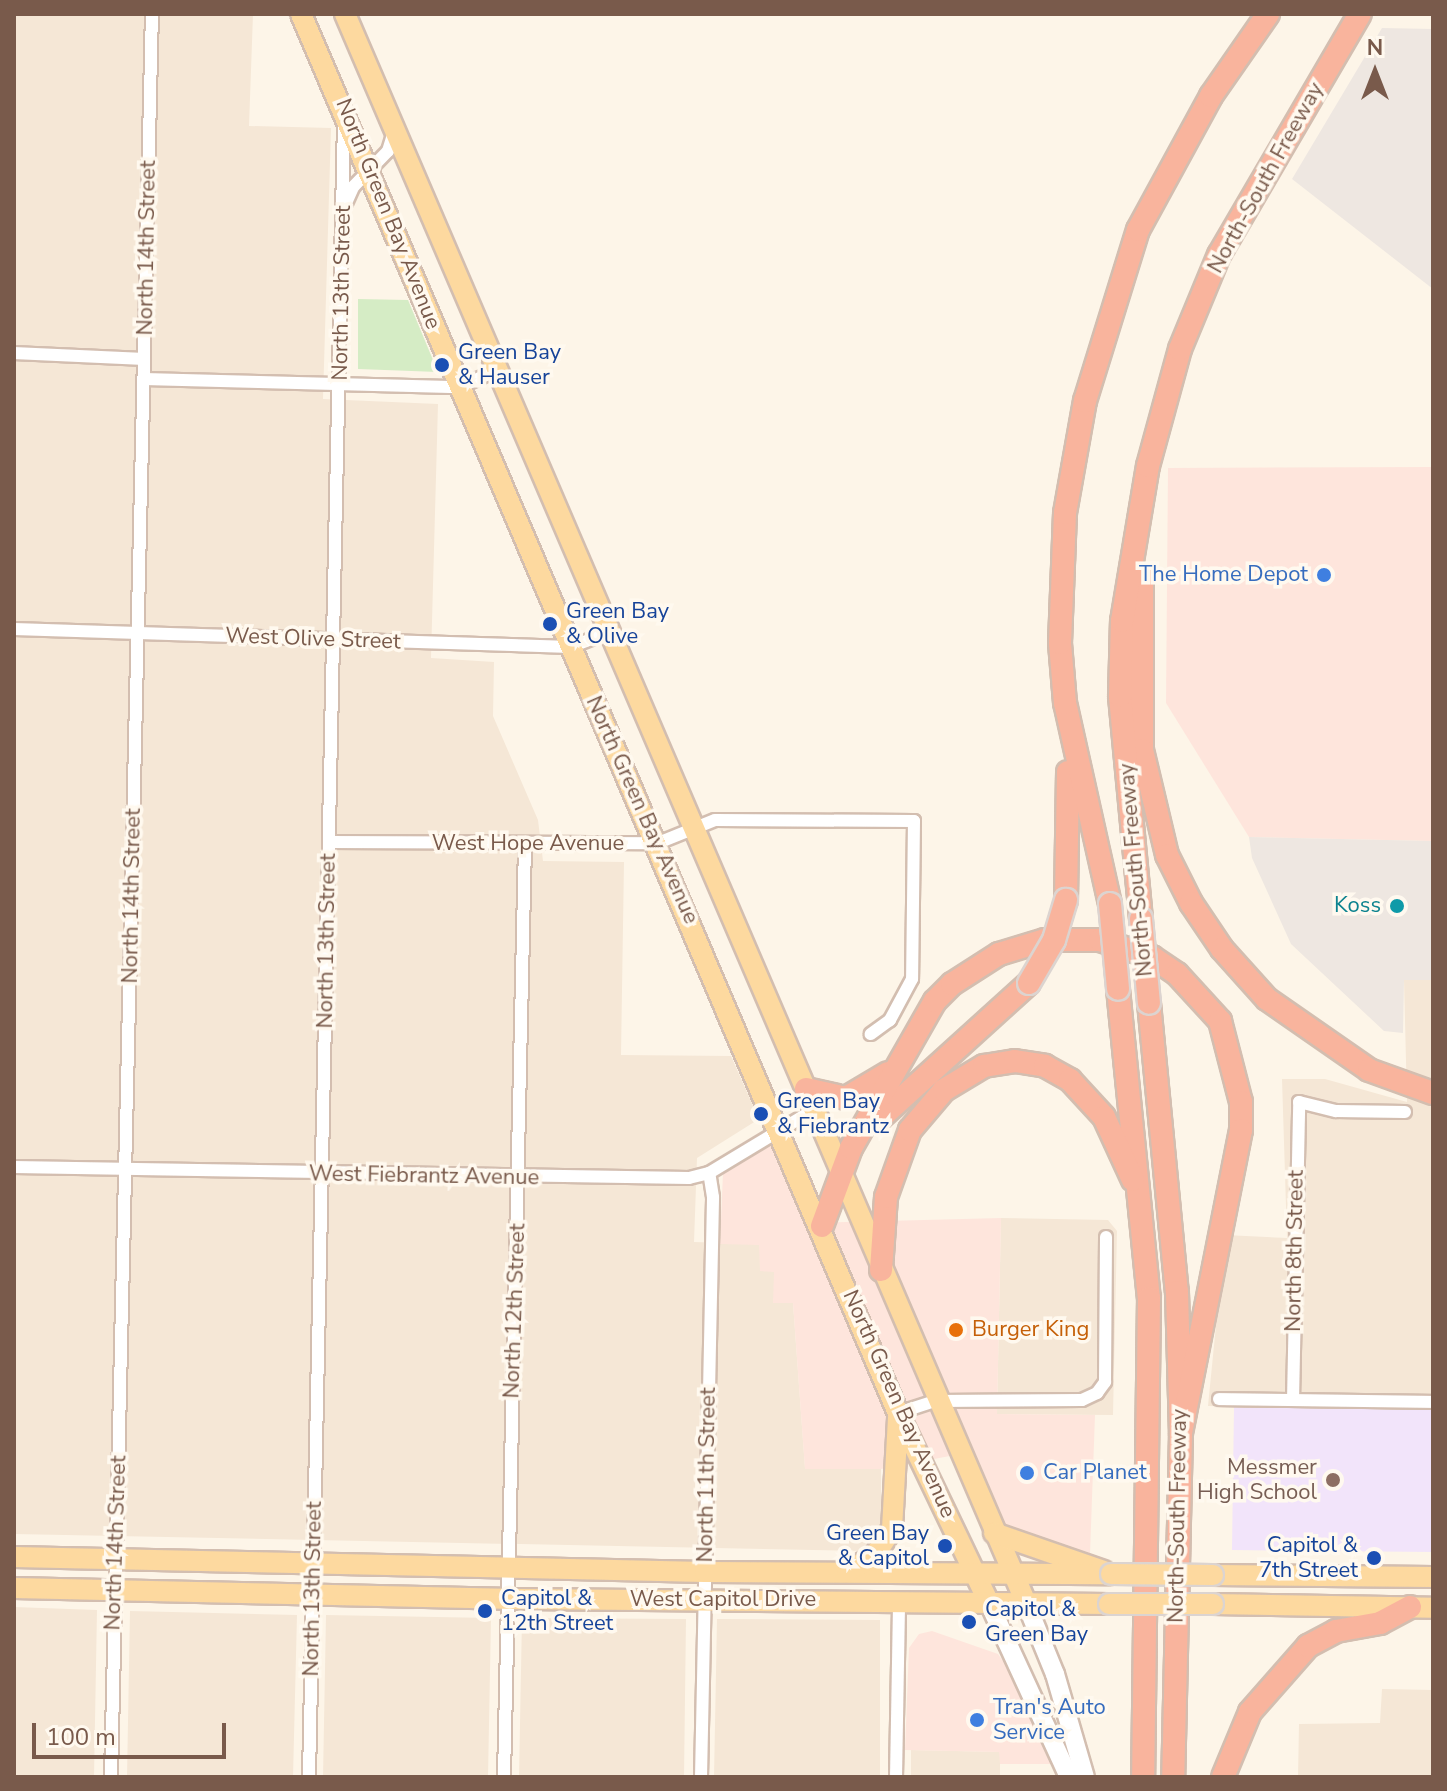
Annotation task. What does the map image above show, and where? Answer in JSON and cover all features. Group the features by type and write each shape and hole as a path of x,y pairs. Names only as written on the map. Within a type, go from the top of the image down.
{"highway":[{"name":"North-South Freeway","path":"1143,1777 1150,1531 1149,1298 1142,1199 1110,904 1065,703 1060,643 1065,513 1085,401 1138,230 1211,96 1268,14"},
{"name":"North-South Freeway","path":"1173,1777 1181,1434 1177,1292 1120,696 1124,607 1148,466 1180,349 1219,255 1360,14"},
{"path":"1148,466 1139,715 1146,770 1167,855 1222,949 1267,999 1369,1070 1433,1093"},
{"path":"845,1170 856,1159 893,1101 1029,983 1054,940 1066,900 1065,703"},
{"path":"822,1226 845,1170 901,1061 935,1001 952,984 999,954 1057,939 1100,940 1152,957 1177,974 1220,1021 1238,1079 1241,1130 1181,1434"},
{"path":"810,1099 846,1098 873,1086 901,1061"},
{"path":"881,1270 886,1197 910,1130 944,1090 984,1066 1015,1061 1045,1066 1090,1097 1142,1199"},
{"path":"1223,1777 1250,1712 1308,1646 1336,1631 1380,1623 1410,1607"}],"main road":[{"name":"North Green Bay Avenue","path":"301,14 344,104 460,387 822,1226 898,1413 989,1603"},
{"name":"North Green Bay Avenue","path":"345,14 810,1099 845,1170 881,1270 1026,1603"},
{"path":"847,1572 875,1555 892,1529 898,1413"},
{"path":"994,1533 1111,1574"},
{"name":"West Capitol Drive","path":"14,1557 705,1572 1433,1577"},
{"name":"West Capitol Drive","path":"14,1588 507,1599 1433,1608"},
{"path":"989,1603 1069,1777"},
{"path":"1026,1603 1055,1674 1085,1777"}],"street":[{"name":"North 14th Street","path":"111,1777 152,14"},
{"name":"North 13th Street","path":"309,1777 341,386 344,104"},
{"path":"343,218 349,193 388,151 394,131"},
{"path":"14,353 144,359"},
{"path":"144,379 460,387 497,370"},
{"name":"West Olive Street","path":"14,629 571,647 609,632"},
{"name":"West Hope Avenue","path":"330,842 525,845 658,843 692,825 715,820 914,821 912,979 890,1020 871,1034"},
{"name":"North 12th Street","path":"504,1777 525,845"},
{"name":"West Fiebrantz Avenue","path":"14,1167 322,1175 689,1178 709,1173 778,1130 810,1099"},
{"name":"North 8th Street","path":"1293,1400 1299,1102 1336,1111 1405,1112"},
{"name":"North 11th Street","path":"701,1777 713,1197 709,1173"},
{"path":"898,1413 936,1401 1082,1400 1097,1393 1105,1382 1106,1237"},
{"path":"1219,1399 1433,1402"},
{"path":"896,1777 899,1601"}],"shaded area":[{"path":"14,14 253,14 249,126 331,128 323,399 438,404 431,658 494,662 493,716 538,820 543,861 624,862 621,1055 731,1056 759,1119 697,1158 694,1242 760,1244 793,1303 805,1468 881,1469 881,1531 865,1551 14,1534"},
{"path":"1382,28 1433,29 1433,289 1292,179"},
{"path":"1433,467 1433,841 1249,837 1166,703 1168,468"},
{"path":"1249,837 1433,841 1433,980 1404,980 1403,1033 1384,1031 1291,944 1252,858"},
{"path":"1404,980 1433,980 1433,1410 1208,1406 1225,1235 1287,1238 1282,1079 1325,1079 1407,1102"},
{"path":"772,1140 808,1223 1001,1218 997,1414 1095,1415 1090,1554 1010,1531 997,1522 971,1452 881,1469 805,1469 793,1303 773,1303 774,1272 760,1271 759,1245 720,1244 723,1173"},
{"path":"1001,1218 1108,1220 1117,1231 1113,1415 997,1414"},
{"name":"Messmer High School","path":"1234,1407 1433,1410 1433,1552 1232,1550"},
{"path":"14,1607 97,1610 94,1777 14,1777"},
{"path":"130,1611 297,1615 293,1777 127,1777"},
{"path":"326,1615 491,1618 488,1777 323,1777"},
{"path":"522,1618 686,1619 684,1777 519,1777"},
{"path":"717,1619 880,1620 880,1777 714,1777"},
{"path":"932,1631 998,1654 1021,1687 1055,1764 1000,1764 999,1752 905,1750 909,1648 919,1634"},
{"path":"1382,1689 1433,1690 1433,1777 1298,1777 1299,1724 1380,1723"},
{"path":"911,1750 1000,1752 1000,1777 911,1777"}],"green space":[{"path":"358,299 408,300 438,372 358,369"}],"place":[{"name":"Green Bay & Hauser","path":"442,365"},
{"name":"The Home Depot","path":"1324,575"},
{"name":"Green Bay & Olive","path":"550,624"},
{"name":"Koss","path":"1397,906"},
{"name":"Green Bay & Fiebrantz","path":"761,1114"},
{"name":"Burger King","path":"956,1330"},
{"name":"Car Planet","path":"1027,1473"},
{"name":"Messmer High School","path":"1333,1480"},
{"name":"Green Bay & Capitol","path":"945,1546"},
{"name":"Capitol & 7th Street","path":"1374,1558"},
{"name":"Capitol & 12th Street","path":"485,1611"},
{"name":"Capitol & Green Bay","path":"969,1622"},
{"name":"Tran's Auto Service","path":"977,1720"}]}
